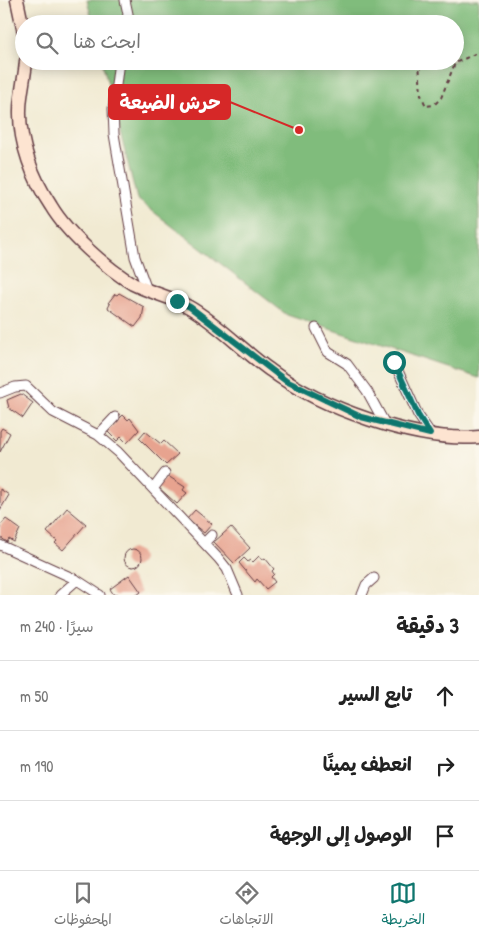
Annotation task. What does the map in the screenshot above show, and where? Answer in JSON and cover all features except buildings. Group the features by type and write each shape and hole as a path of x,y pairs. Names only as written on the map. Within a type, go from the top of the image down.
{"street":[{"path":"17,0 20,15"},
{"path":"125,0 128,15"},
{"path":"25,70 20,110 21,126 27,153 42,191 64,224 88,247 128,280 147,290 190,307 286,381 361,417 430,434 460,438 479,437"},
{"path":"118,70 113,109 114,134 135,257 147,290"},
{"path":"316,328 328,352 347,364 367,391 385,424"},
{"path":"394,362 418,415 430,434"},
{"path":"0,393 21,385 26,386 54,412 98,435 118,452 153,489 183,513 227,569 238,595"},
{"path":"98,435 115,417"},
{"path":"153,489 165,473"},
{"path":"205,542 212,534"},
{"path":"0,545 77,580 100,595"},
{"path":"362,595 366,586 374,578"},
{"path":"60,595 77,580"}],"path":[{"path":"464,59 479,52"},
{"path":"420,70 421,95 426,106 434,105 441,98 452,70"}],"green space":[{"path":"87,0 479,0 479,378 287,315 137,199 104,70 464,70 464,15 91,15"}],"place":[{"name":"حرش الضيعة","path":"299,130"}],"route":[{"path":"177,301 190,307 269,370 286,381 361,417 430,434 418,415 394,362"}]}
